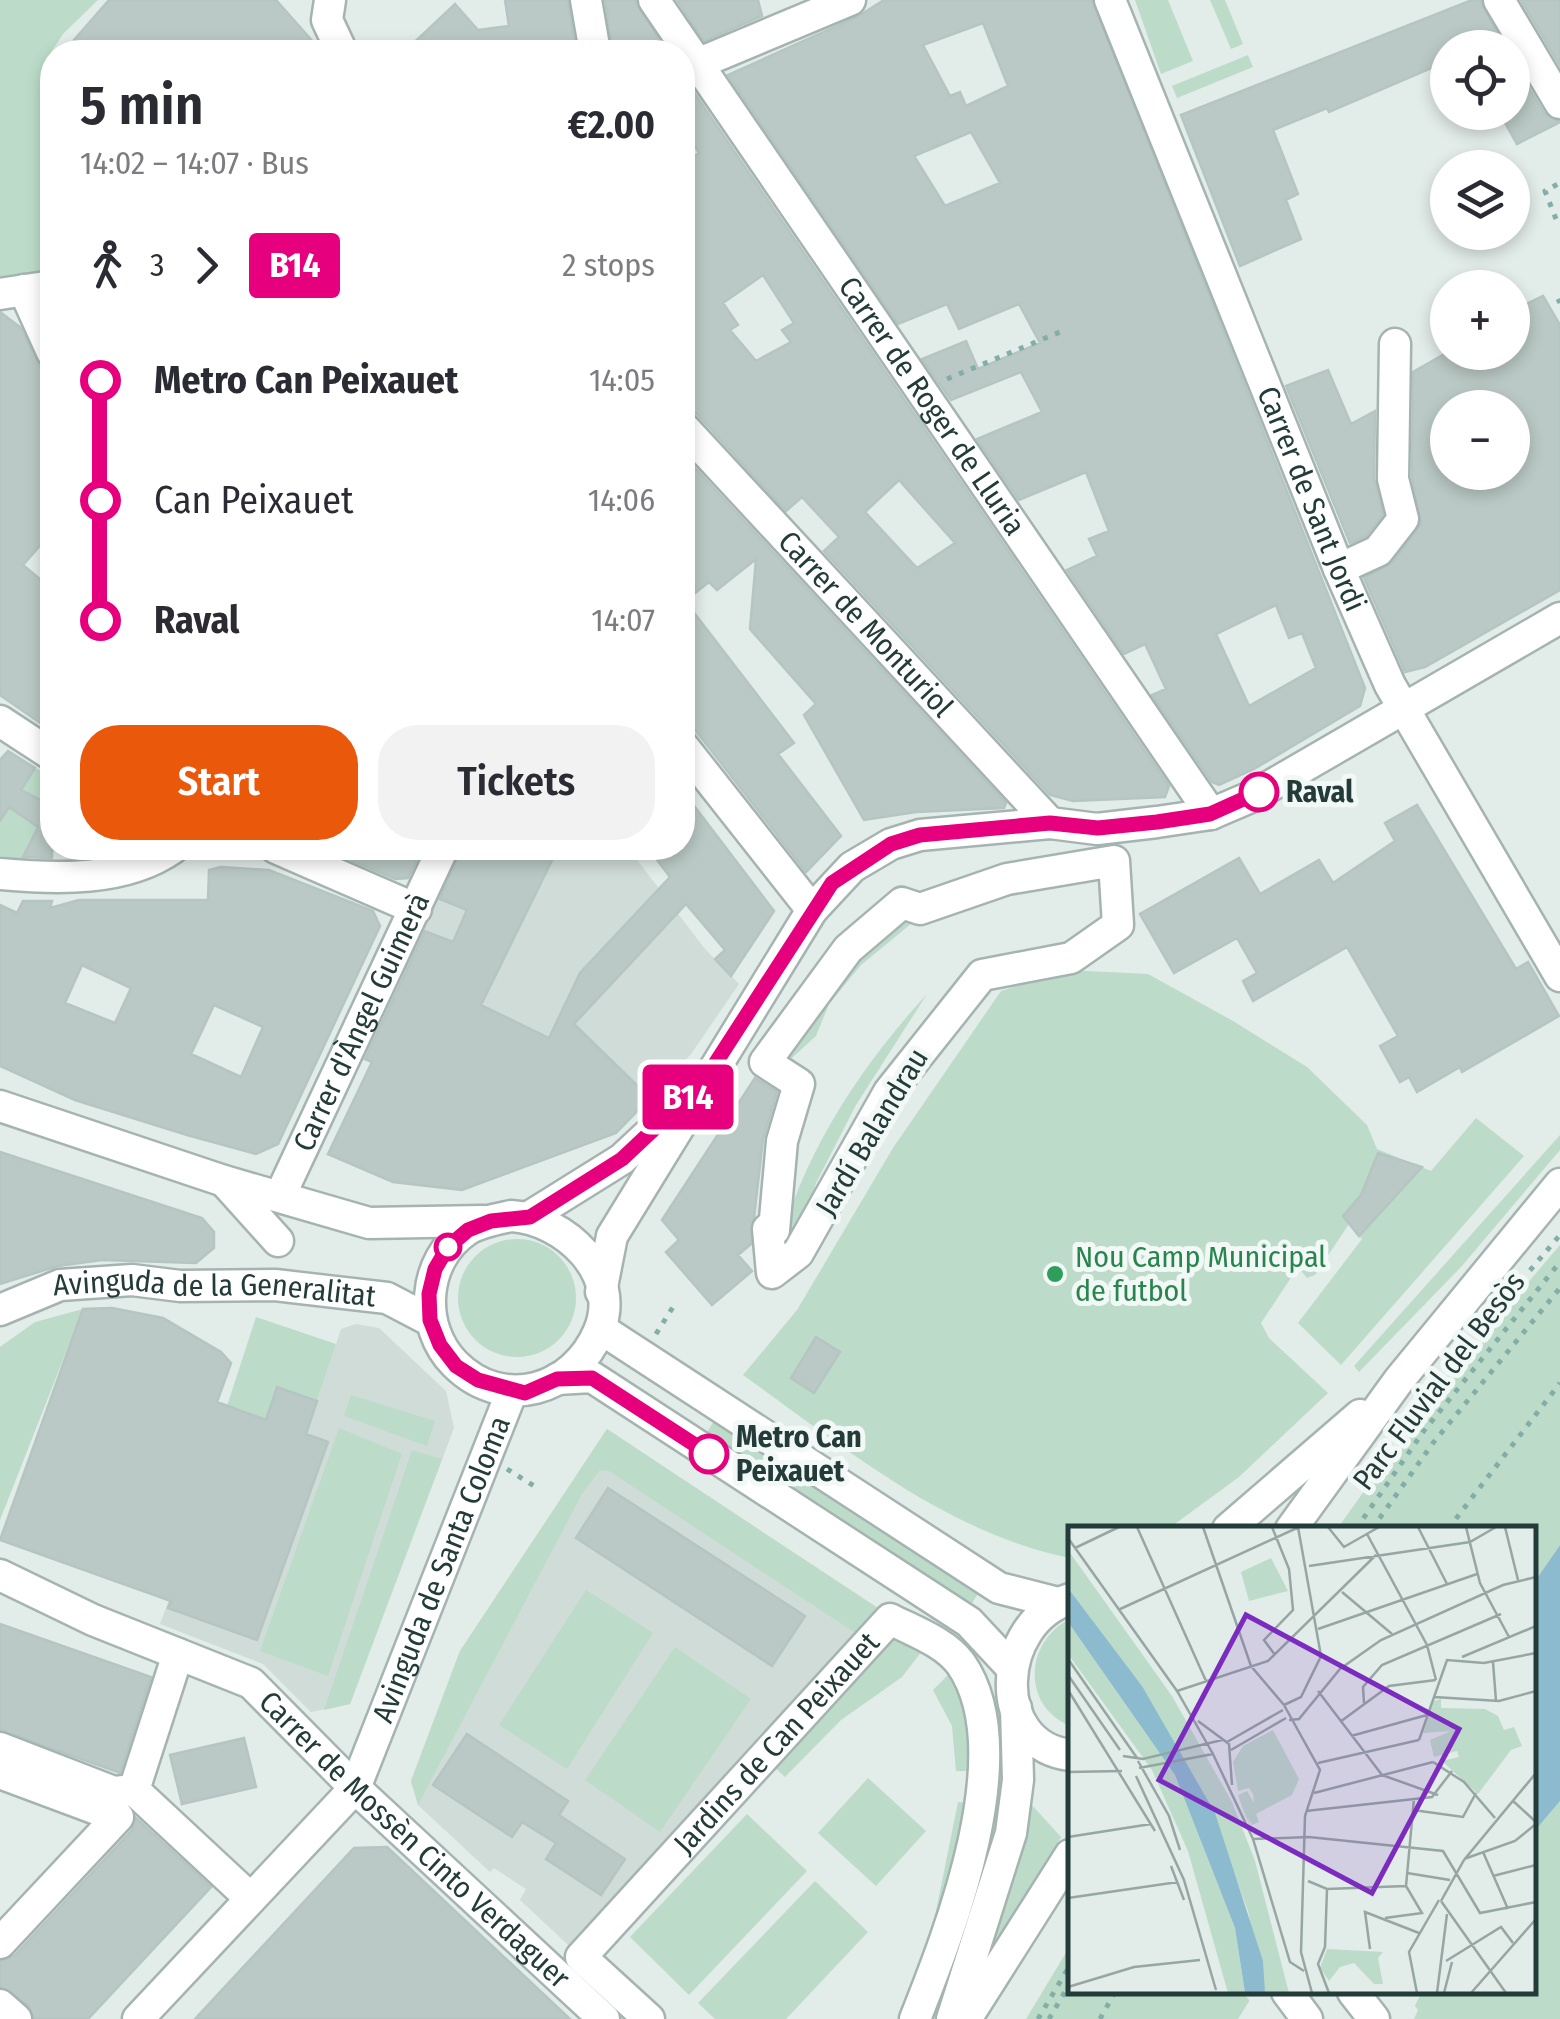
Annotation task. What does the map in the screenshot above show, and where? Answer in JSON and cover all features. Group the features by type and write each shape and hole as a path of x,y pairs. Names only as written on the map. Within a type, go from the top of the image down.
{"street":[{"path":"330,0 326,20 336,40"},
{"path":"586,0 593,40"},
{"name":"Carrer de Roger de Lluria","path":"654,0 681,40"},
{"path":"697,64 779,14 850,0"},
{"name":"Carrer de Sant Jordi","path":"1110,0 1339,569 1404,708 1560,976"},
{"path":"1500,0 1560,103"},
{"name":"Carrer de Roger de Lluria","path":"695,61 1210,814"},
{"path":"26,290 40,323"},
{"path":"1339,569 1378,552 1402,518 1396,470 1399,388 1395,344"},
{"name":"Carrer de Monturiol","path":"695,440 1050,823"},
{"path":"491,1221 468,1230 448,1247 432,1282 430,1320 440,1345 456,1366 478,1380 525,1393 574,1367 601,1328 601,1292 612,1236 812,910 842,875 891,844 920,835 1050,823 1098,828 1210,814 1253,796 1560,618"},
{"path":"0,720 40,746"},
{"path":"695,761 812,910"},
{"path":"0,874 72,880 144,860"},
{"path":"304,860 416,909"},
{"name":"Carrer d'Àngel Guimerà","path":"280,1196 301,1142 437,860"},
{"name":"Jardí Balandrau","path":"1114,861 1118,925 1071,958 982,975 889,1092 798,1252 772,1273 768,1229 774,1230 782,1141 799,1084 765,1062 848,949 902,903 920,909 1008,880 1114,861"},
{"path":"530,1217 622,1159 702,1084"},
{"path":"0,1106 369,1223 530,1217 556,1226 578,1243 594,1266 601,1292"},
{"path":"224,1180 278,1241 275,1285"},
{"path":"1293,1526 1399,1380 1560,1184"},
{"path":"278,1241 327,1209"},
{"name":"Avinguda de la Generalitat","path":"0,1310 60,1284 132,1280 180,1286 275,1285 387,1298 430,1320"},
{"path":"601,1328 999,1588 1064,1601"},
{"path":"557,1379 592,1378 959,1615 1010,1668"},
{"path":"1231,1526 1399,1380"},
{"name":"Avinguda de Santa Coloma","path":"138,2019 355,1788 512,1392"},
{"name":"Carrer de Mossèn Cinto Verdaguer","path":"0,1576 251,1683 355,1788 604,2019"},
{"path":"952,2019 1011,1832 1018,1780 1016,1708 1010,1668 1019,1641 1035,1618 1064,1601"},
{"name":"Jardins de Can Peixauet","path":"648,2019 581,1957 890,1619 940,1645 960,1663 981,1718 985,1772 966,1876 946,1942 915,2019"},
{"path":"134,1790 178,1654"},
{"path":"1016,1708 1042,1743 1068,1754"},
{"path":"0,1748 114,1792 134,1790 250,1898"},
{"path":"0,1773 118,1817 0,1943"},
{"path":"966,2019 1068,1858"},
{"path":"1288,1994 1307,2019"},
{"path":"1354,1994 1374,2019"},
{"path":"0,2004 16,2019"}],"path":[{"path":"1556,219 1545,191 1558,184 1560,188"},
{"path":"921,390 1060,332"},
{"name":"Parc Fluvial del Besòs","path":"1358,1526 1422,1432 1560,1262"},
{"name":"Parc Fluvial del Besòs","path":"1374,1526 1433,1443 1560,1288"},
{"path":"1450,1526 1560,1384"},
{"path":"487,1456 538,1488"},
{"path":"1038,2019 1068,1967"},
{"path":"1049,2019 1068,1987"},
{"path":"1100,2019 1115,1994"}],"shaded area":[{"path":"456,860 637,860 705,949 739,984 691,1054 650,1098 586,1036 572,1049 404,967"},
{"path":"356,1324 379,1328 446,1391 454,1428 350,1704 311,1712 263,1664 160,1624 239,1410 306,1434 341,1329"},
{"path":"607,1429 890,1619 581,1957 520,1900 526,1889 494,1868 490,1872 418,1805 411,1781 460,1651"}],"green space":[{"path":"0,0 98,0 59,40 40,40 40,273 0,280"},
{"path":"1135,0 1168,0 1193,61 1161,74"},
{"path":"1210,0 1225,0 1243,44 1231,49"},
{"path":"1248,55 1253,67 1177,98 1172,86"},
{"path":"35,768 40,770 40,822 22,860 0,856 0,807 6,811"},
{"path":"913,912 912,923 861,965 829,1004 816,1036 783,1066 814,993"},
{"name":"Nou Camp Municipal de futbol","path":"1066,970 1148,974 1307,1067 1367,1125 1377,1149 1431,1171 1476,1118 1524,1156 1341,1365 1298,1323 1362,1239 1349,1224 1315,1275 1307,1278 1298,1267 1261,1323 1269,1338 1328,1393 1239,1477 1172,1526 1068,1526 1068,1557 1024,1546 938,1508 858,1458 743,1375 797,1310 893,1148 1001,991"},
{"path":"927,994 856,1105 816,1183 805,1219 772,1273 796,1195 831,1123 875,1057"},
{"path":"1560,1135 1560,1150 1461,1267 1359,1372 1354,1366"},
{"path":"517,1239 550,1249 566,1265 576,1298 566,1331 550,1347 517,1357 484,1347 468,1331 458,1298 468,1265 484,1249"},
{"path":"1560,1245 1560,1545 1535,1581 1535,1526 1339,1526 1437,1389"},
{"path":"83,1309 0,1520 0,1347 35,1322"},
{"path":"256,1317 336,1344 306,1434 227,1406"},
{"path":"351,1395 435,1421 427,1446 344,1416"},
{"path":"714,1421 979,1592 969,1608 704,1437"},
{"path":"339,1428 402,1454 328,1676 260,1651"},
{"path":"607,1429 878,1608 857,1634 609,1471 600,1470 582,1494 418,1805 411,1781 460,1651"},
{"path":"412,1450 442,1459 350,1704 324,1710"},
{"path":"586,1590 653,1633 567,1769 499,1725"},
{"path":"890,1619 929,1642 902,1677 841,1720 785,1777 766,1759"},
{"path":"1068,1620 1068,1725 1054,1717 1037,1689 1037,1657 1055,1629"},
{"path":"675,1647 751,1699 660,1832 585,1780"},
{"path":"960,1663 985,1771 956,1771 952,1726 933,1690"},
{"path":"868,1778 926,1831 876,1886 818,1833"},
{"path":"1560,1801 1560,2019 1408,2019 1421,1994 1535,1994 1535,1831"},
{"path":"958,1802 979,1803 931,1936"},
{"path":"1030,1803 1061,1837 967,2009"},
{"path":"747,1814 807,1871 689,1995 630,1937"},
{"path":"815,1881 868,1932 786,2019 715,2019 698,2003"},
{"path":"1068,1949 1068,1994 1254,1994 1238,2019 1026,2019"}],"water":[{"path":"1560,1545 1560,1801 1535,1831 1535,1581"}],"pier":[{"path":"1406,1994 1418,2010 1414,2019 1263,2019 1246,1996"}],"building":[{"path":"109,0 276,0 311,40 74,40"},
{"path":"505,0 568,0 574,40 417,40 455,4 478,30 509,26"},
{"path":"605,0 635,0 660,40 611,40"},
{"path":"677,0 758,0 762,16 704,41"},
{"path":"884,0 1092,0 1365,688 1360,706 1254,769 1219,785 1212,782 1152,695 1166,689 1145,644 1124,654 1067,570 1097,556 1089,539 1109,531 1086,472 1019,500 977,439 1042,412 1021,372 951,400 922,359 966,341 978,369 1040,343 1019,304 959,329 947,304 898,324 728,75 857,17","holes":["983,23 1008,86 966,106 960,92 950,96 923,45","971,132 1000,183 945,206 914,156","1276,605 1289,638 1302,633 1316,668 1249,706 1216,634"]},
{"path":"1472,0 1480,0 1496,30 1430,30 1430,69 1329,112 1327,108 1273,130 1298,194 1286,200 1301,239 1240,266 1181,115"},
{"path":"1521,0 1560,0 1560,66"},
{"path":"1530,90 1544,113 1560,122 1517,144 1509,130 1530,130"},
{"path":"695,94 1169,786 1165,797 1073,801 1050,795 824,551 839,537 802,497 786,511 695,413 695,156 699,153 695,147","holes":["763,275 794,323 782,330 791,342 756,361 730,330 738,325 723,303","899,480 955,543 917,568 865,512"]},
{"path":"1543,296 1560,325 1560,590 1425,667 1405,672 1364,578 1392,563 1421,524 1412,477 1413,372 1430,362 1430,370 1530,370 1530,302"},
{"path":"0,312 20,327 40,367 40,546 23,565 40,579 40,723 0,695"},
{"path":"1328,370 1351,424 1375,411 1374,479 1383,515 1366,536 1350,543 1286,386"},
{"path":"695,468 1006,803 1004,808 916,812 864,820 804,715 816,704 750,629 756,559 717,590 709,582 695,593"},
{"path":"695,614 794,743 778,754 841,836 806,872 695,730"},
{"path":"8,751 35,768 21,790 40,800 40,858 23,857 38,827 9,807 0,821 0,760"},
{"path":"1417,805 1516,969 1528,962 1559,1016 1462,1072 1460,1067 1417,1092 1409,1077 1400,1082 1380,1046 1398,1036 1347,947 1253,1001 1243,981 1257,973 1237,938 1174,973 1140,914 1239,858 1260,894 1319,860 1333,883 1395,841 1385,823"},
{"path":"695,807 774,911 731,976 715,959 725,950 686,904 574,1024 650,1098 616,1133 462,1190 393,1182 328,1154 372,1062 365,1059 425,931 453,942 467,910 440,899 457,860 552,860 481,1005 549,1038 580,973 670,877 657,860 695,860"},
{"path":"350,860 417,860 408,878 395,879"},
{"path":"209,870 269,870 373,911 380,926 278,1144 256,1154 75,1100 0,1066 0,905 17,913 23,901 52,901 50,908 79,900 208,900","holes":["82,965 131,988 115,1023 65,1003","214,1005 263,1027 241,1077 191,1054"]},
{"path":"755,1078 777,1092 763,1139 751,1244 738,1255 752,1271 712,1305 666,1252 679,1240 662,1220"},
{"path":"0,1152 202,1218 214,1232 214,1248 196,1263 102,1260 58,1266 0,1284"},
{"path":"1378,1153 1422,1167 1359,1236 1343,1216 1361,1195"},
{"path":"112,1308 163,1318 221,1352 231,1363 217,1402 266,1420 277,1387 317,1401 306,1434 328,1442 257,1640 168,1608 171,1601 0,1540 83,1309"},
{"path":"816,1337 840,1352 814,1393 791,1378"},
{"path":"608,1488 805,1616 772,1666 576,1538"},
{"path":"0,1624 151,1677 120,1773 0,1730"},
{"path":"467,1734 568,1801 559,1815 625,1859 601,1895 546,1859 556,1843 522,1822 512,1837 433,1785"},
{"path":"244,1738 256,1787 182,1804 170,1755"},
{"path":"136,1818 211,1887 88,2019 34,2019 28,2005 0,1987 0,1961 14,1956 132,1830"},
{"path":"387,1847 570,2019 195,2019 354,1848"}],"bus line":[{"name":"B14","path":"709,1454 592,1378 557,1379 525,1393 512,1392 478,1380 456,1366 440,1345 430,1320 429,1294 435,1269 448,1247 468,1230 491,1221 530,1217 622,1159 702,1084 832,883 852,866 891,844 920,835 1050,823 1098,828 1157,822 1210,814 1259,792"}],"place":[{"name":"Raval","path":"1259,792"},
{"name":"Nou Camp Municipal de futbol","path":"1055,1274"},
{"name":"Metro Can Peixauet","path":"709,1454"}]}
